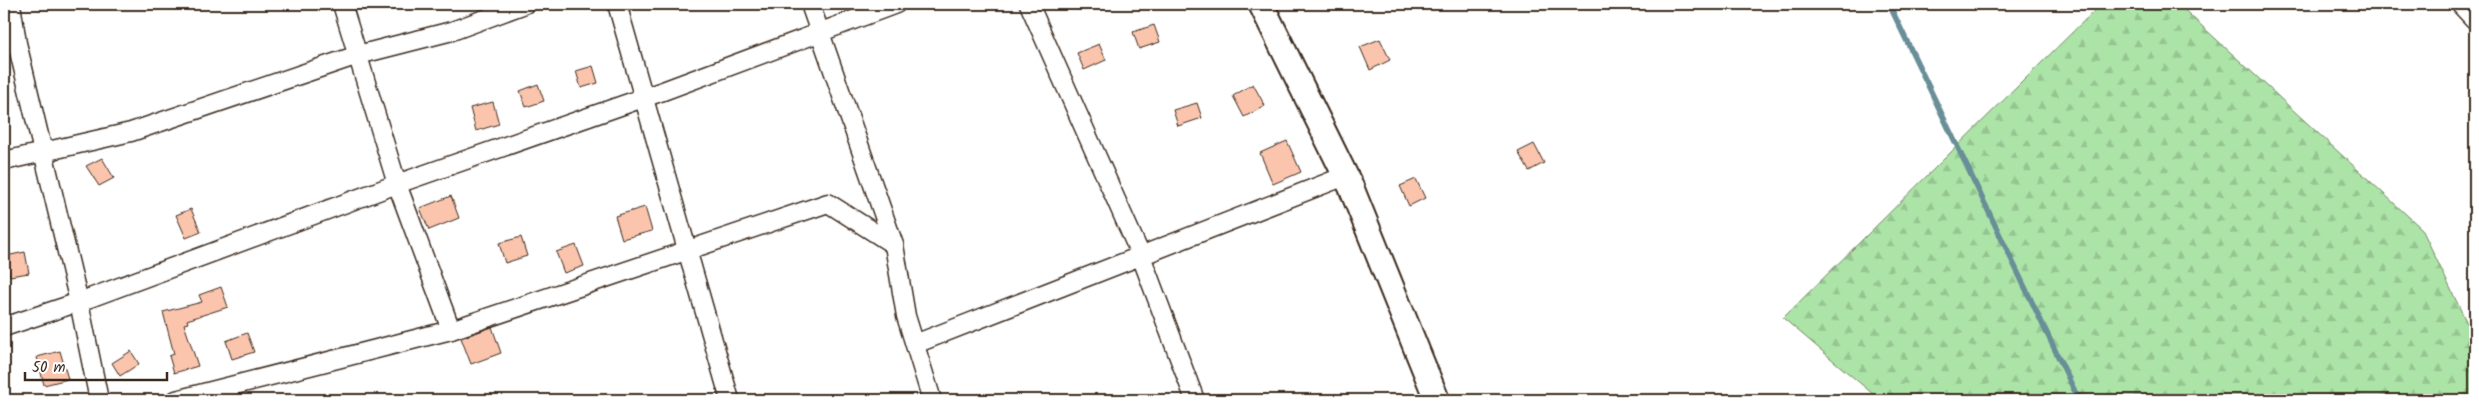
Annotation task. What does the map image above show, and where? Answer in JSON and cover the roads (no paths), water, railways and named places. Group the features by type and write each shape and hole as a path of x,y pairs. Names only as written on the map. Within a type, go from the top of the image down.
{"street":[{"path":"11,4 18,43 79,302 99,400"},
{"path":"342,4 397,184 451,330"},
{"path":"4,161 131,132 358,55 452,31 525,4"},
{"path":"617,4 730,400"},
{"path":"810,4 894,245 906,316 932,400"},
{"path":"4,327 79,302 397,184 645,98 896,4"},
{"path":"1029,4 1141,256 1195,400"},
{"path":"1261,4 1345,176 1437,400"},
{"path":"2460,4 2475,20"},
{"path":"915,344 1345,176"},
{"path":"176,400 451,330 828,203 894,245"}],"waterway":[{"path":"1889,4 2079,400"}]}
